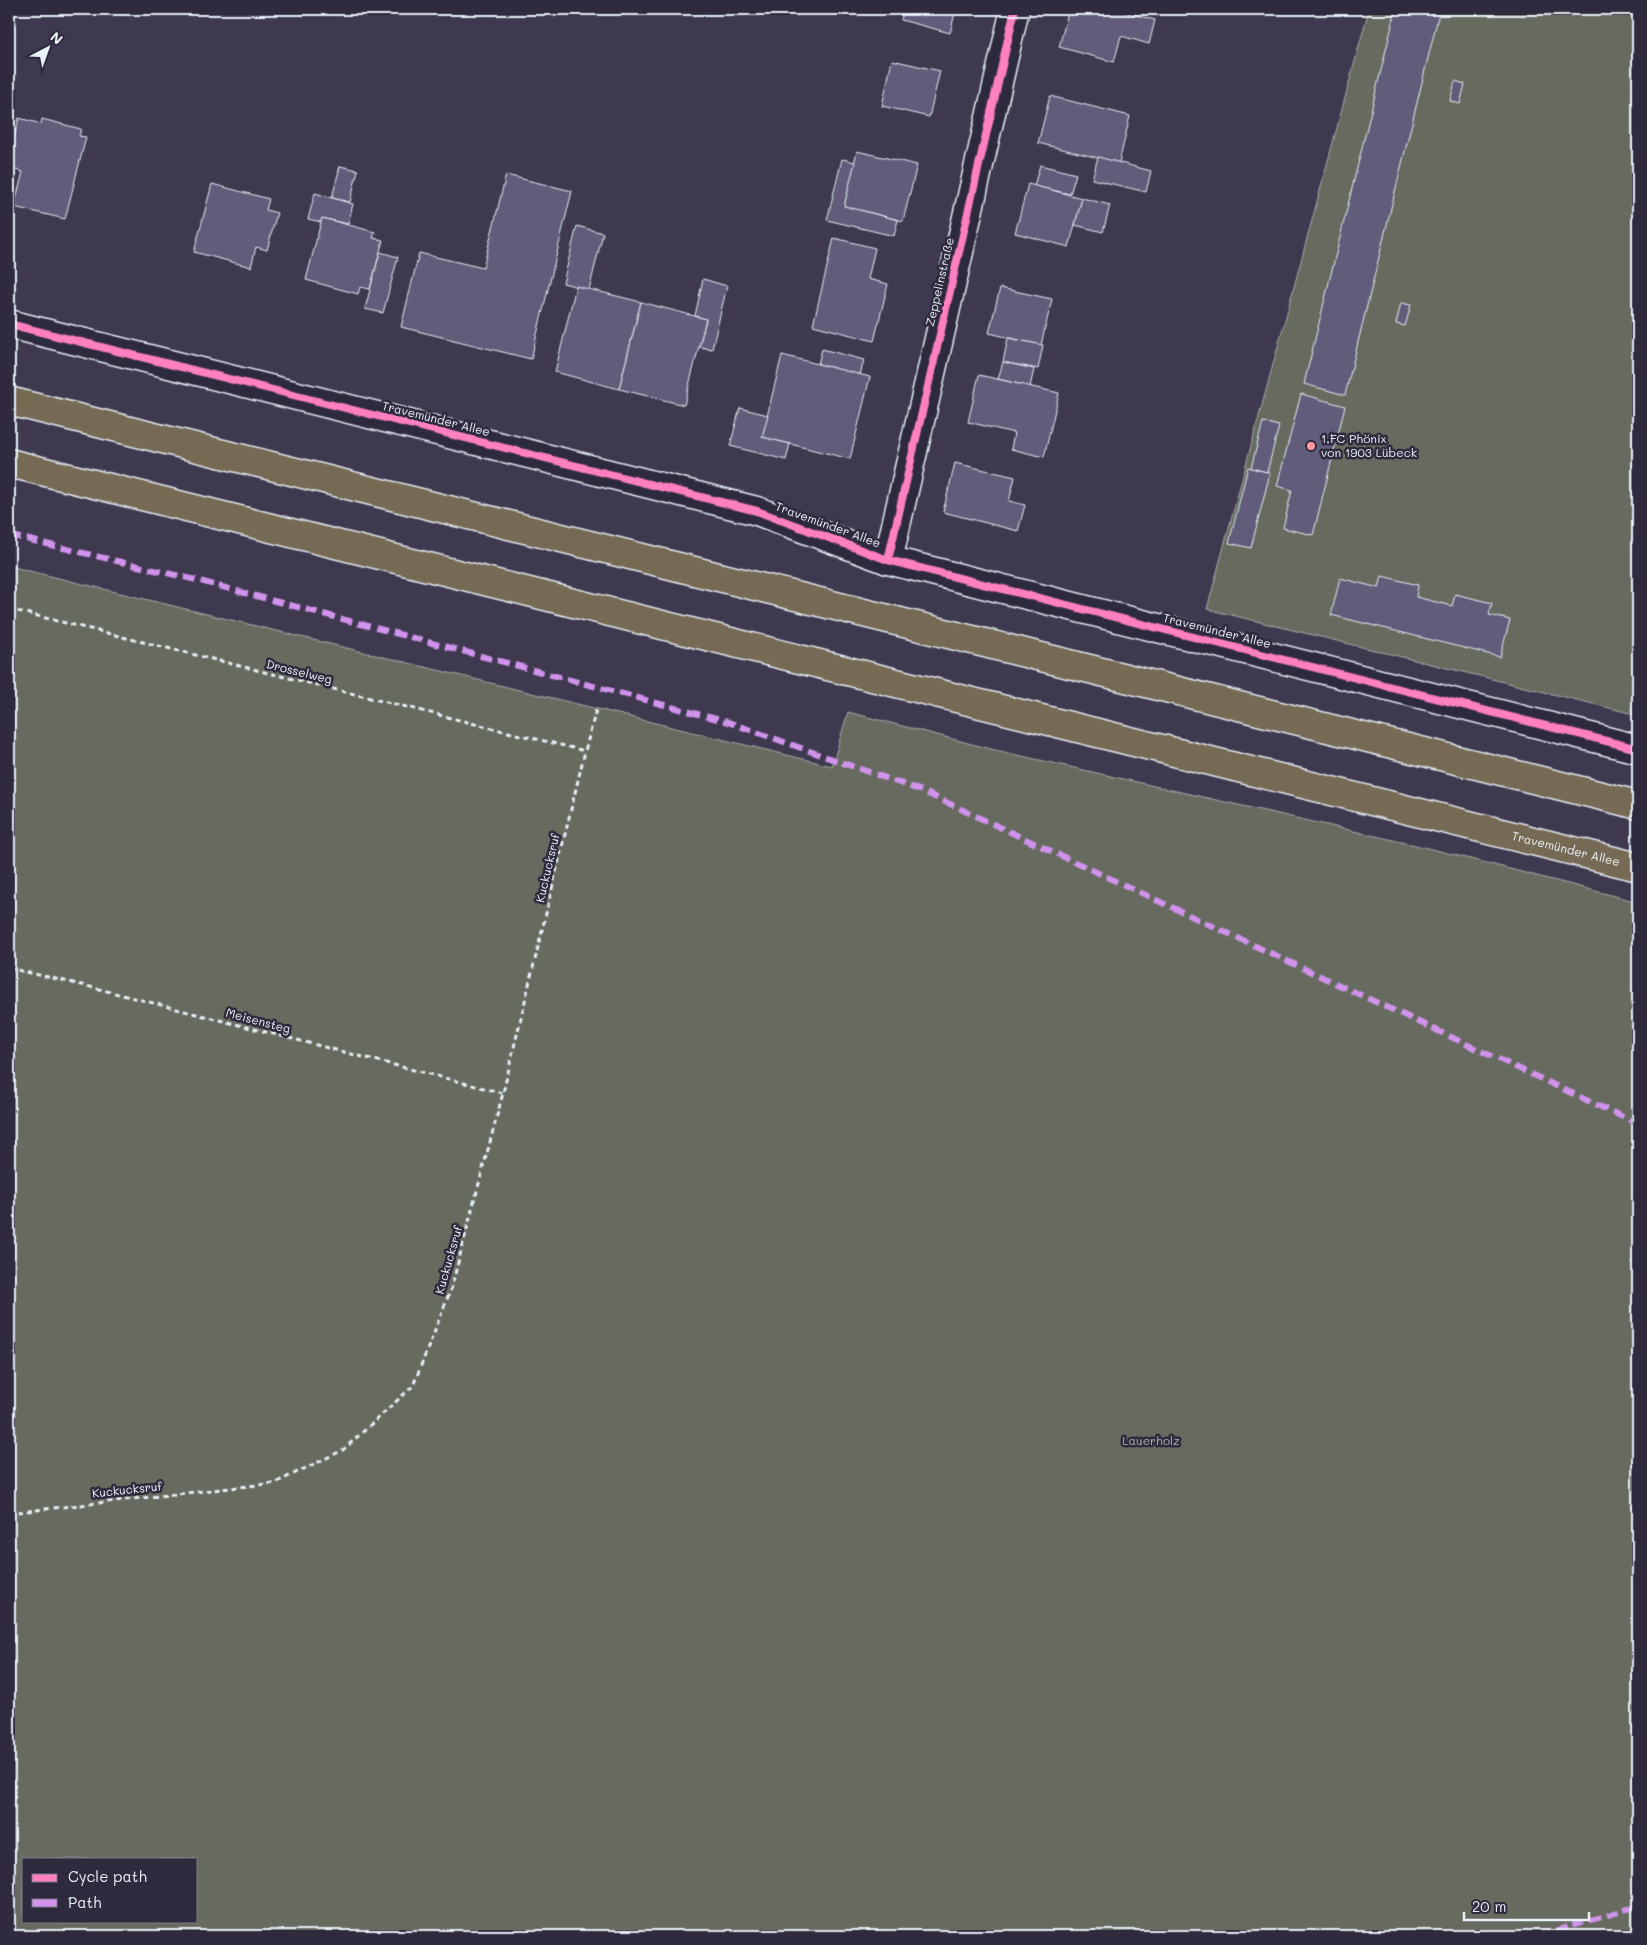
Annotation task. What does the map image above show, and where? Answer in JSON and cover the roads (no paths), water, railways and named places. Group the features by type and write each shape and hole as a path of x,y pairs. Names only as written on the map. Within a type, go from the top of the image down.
{"highway":[{"path":"9,401 1638,805"},
{"name":"Travemünder Allee","path":"9,462 1638,867"}],"street":[{"name":"Zeppelinstraße","path":"888,560 1014,9"},
{"name":"Travemünder Allee","path":"9,324 757,511 888,560 1638,749"}],"place":[{"name":"1.FC Phönix von 1903 Lübeck","path":"1311,446"}],"park label":[{"name":"Lauerholz","path":"1151,1441"}]}
